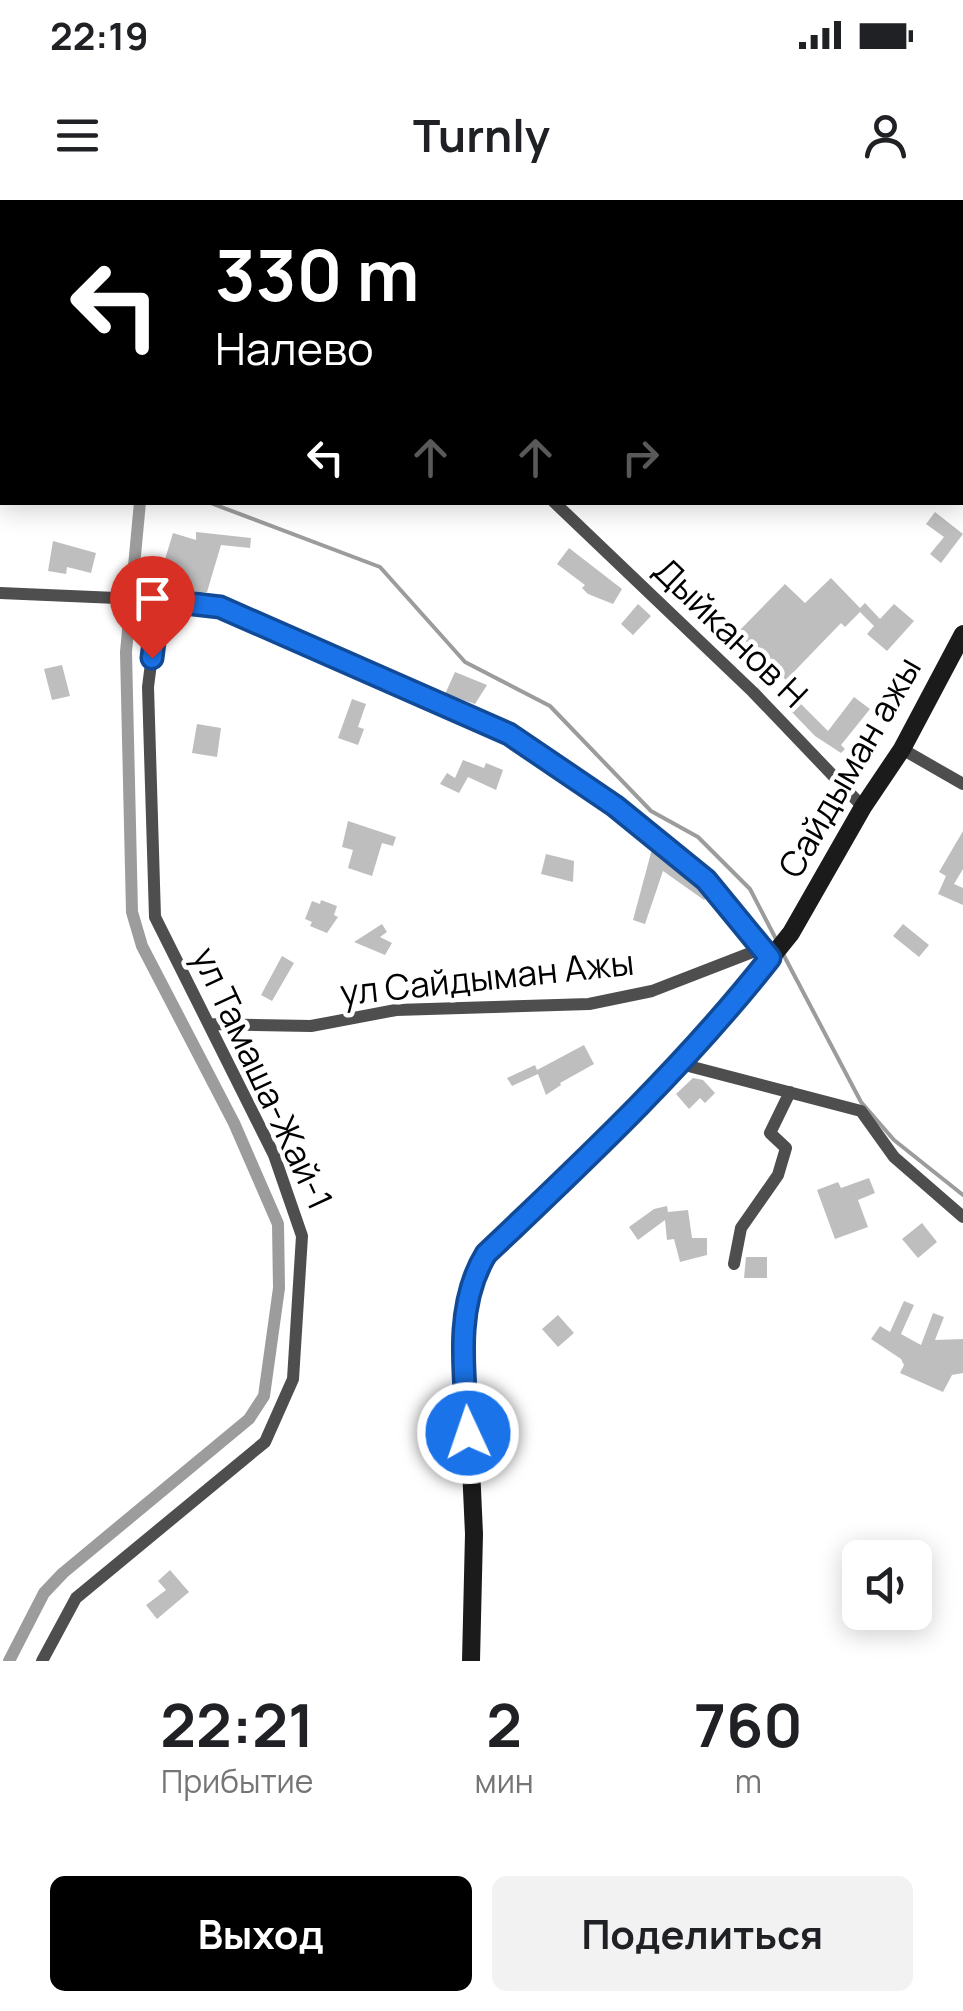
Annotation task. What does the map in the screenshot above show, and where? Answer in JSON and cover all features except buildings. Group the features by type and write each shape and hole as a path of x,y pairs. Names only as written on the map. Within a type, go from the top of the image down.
{"main road":[{"name":"Сайдыман ажы","path":"470,1661 474,1534 464,1311 471,1279 486,1254 681,1064 769,954 791,933 863,807 902,749 963,634"}],"street":[{"name":"Дыйканов Н","path":"557,505 753,692 863,807"},
{"path":"0,593 158,600 220,607 509,734 615,806 706,880 769,954"},
{"name":"ул Тамаша-Жай-1","path":"42,1661 76,1598 266,1442 293,1379 302,1236 274,1155 155,917 148,688 158,600"},
{"path":"902,749 963,784"},
{"name":"ул Сайдыман Ажы","path":"209,1024 311,1026 396,1010 588,1004 652,990 769,954"},
{"path":"681,1064 861,1112 894,1157 963,1217"},
{"path":"734,1264 741,1228 778,1175 786,1148 770,1132 790,1092"}],"waterway":[{"path":"9,1661 44,1593 63,1573 249,1419 264,1396 279,1288 278,1224 234,1123 142,946 132,912 126,652 140,505"},
{"path":"216,505 380,567 465,662 550,706 651,811 698,837 750,889 778,943"},
{"path":"782,952 861,1102 894,1140 963,1195"}],"route":[{"path":"152,658 159,600 220,607 509,734 615,806 706,880 770,958 717,1026 658,1090 486,1254 471,1279 464,1311 468,1433"}]}
